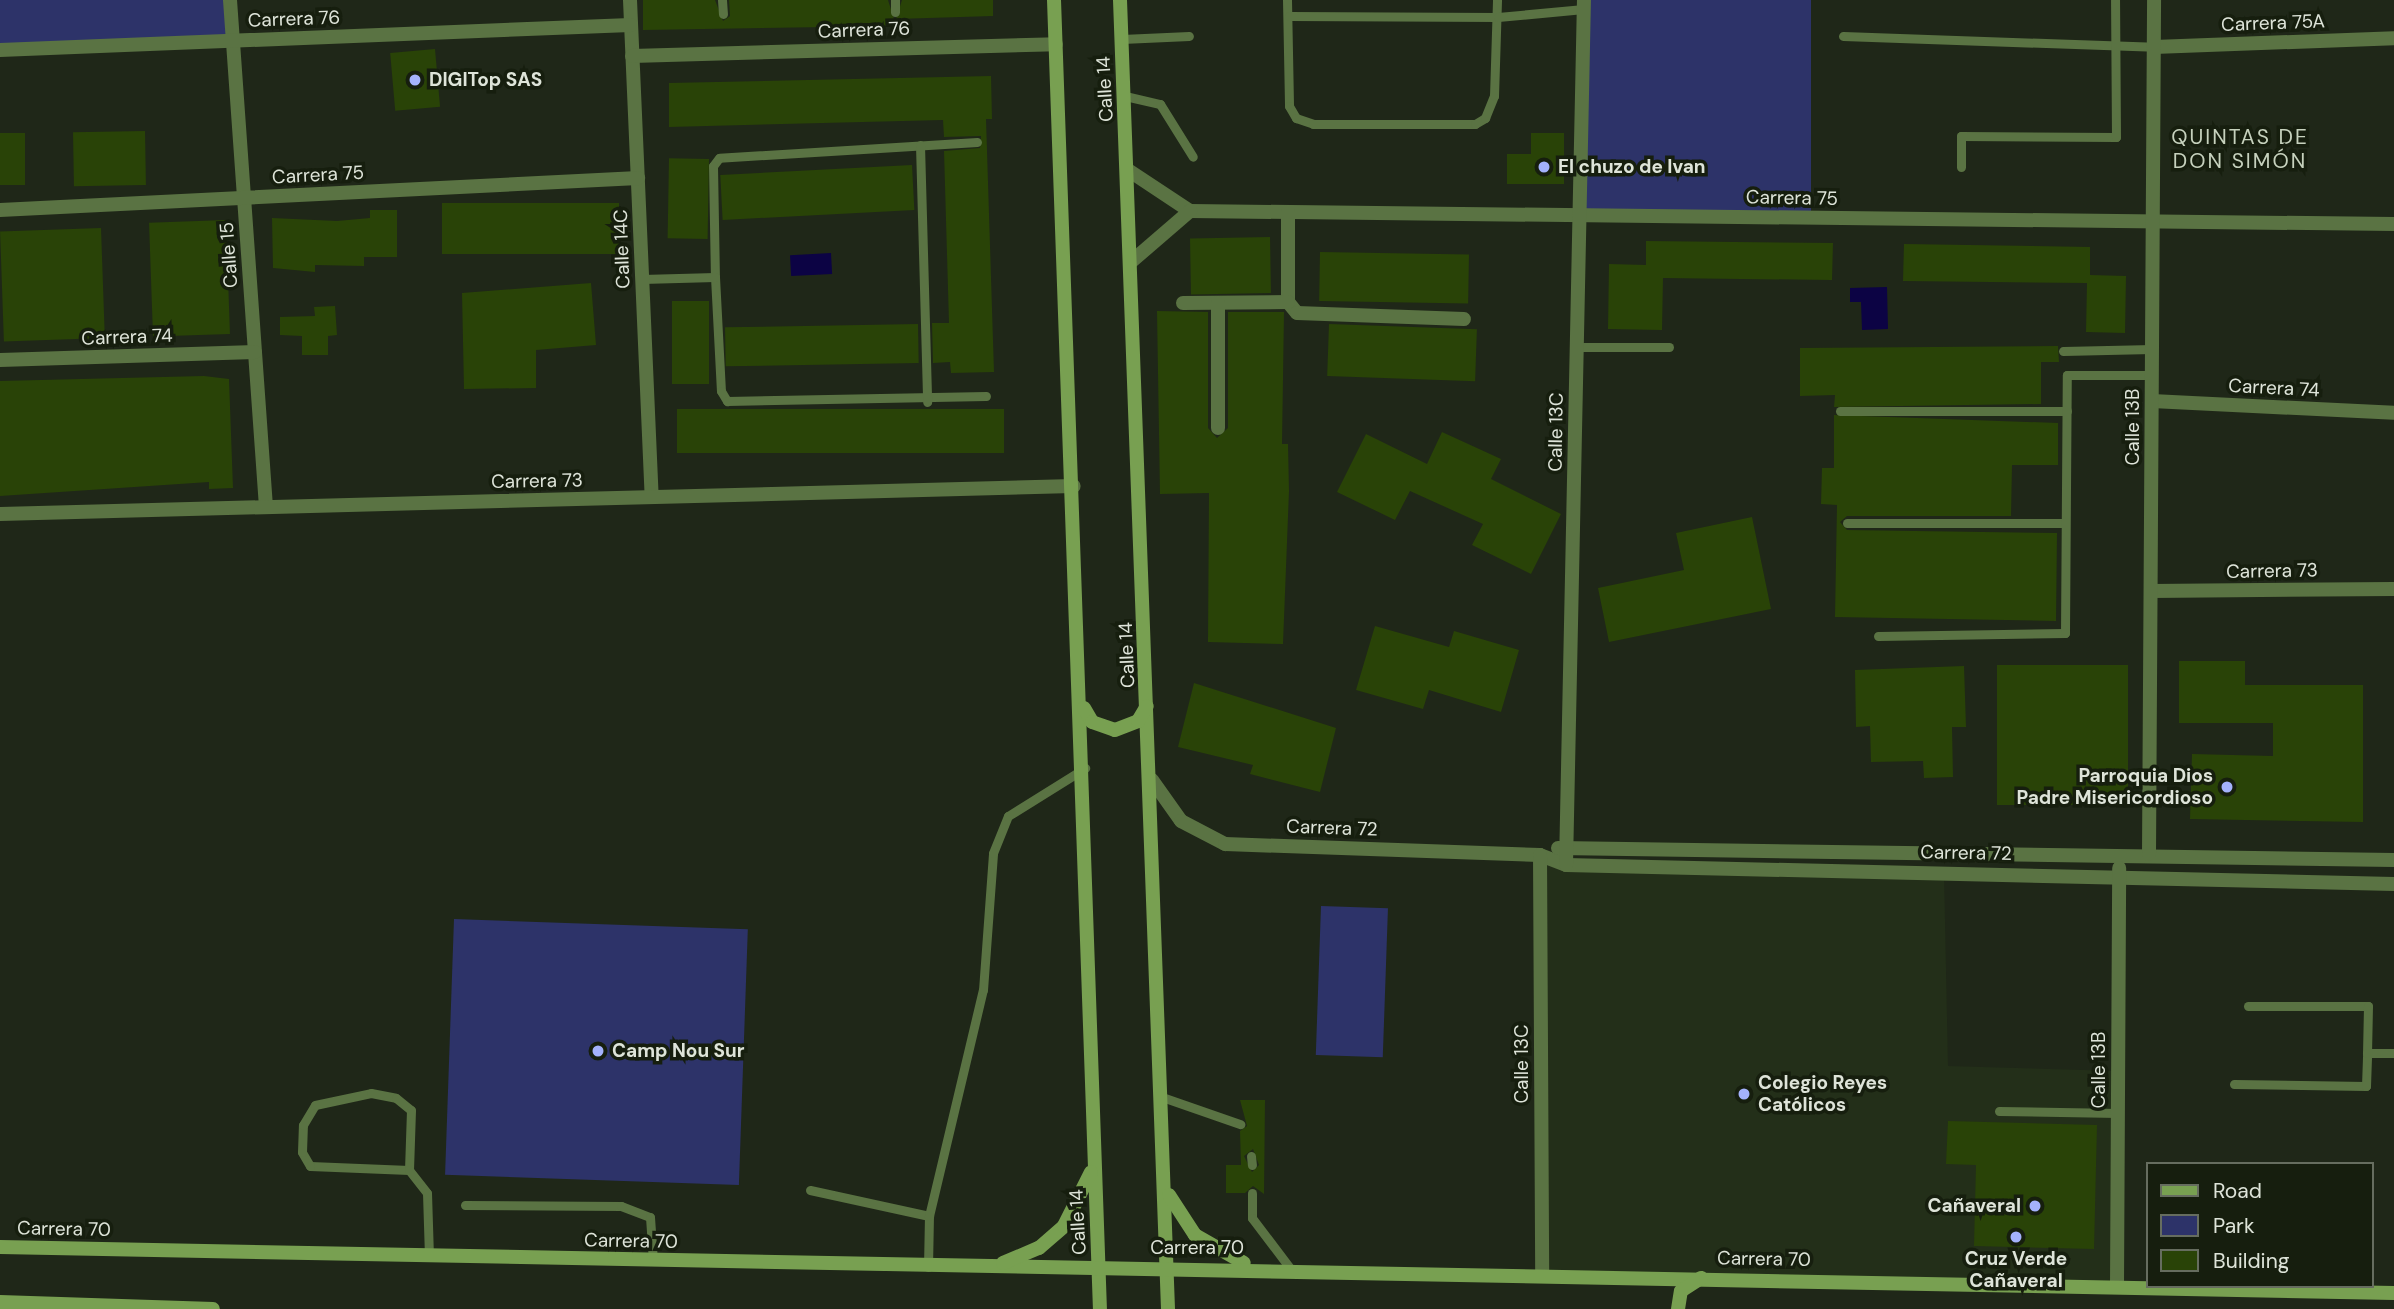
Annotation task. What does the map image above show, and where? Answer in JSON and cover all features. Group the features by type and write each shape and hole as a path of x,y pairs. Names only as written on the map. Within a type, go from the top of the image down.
{"street":[{"name":"Calle 15","path":"230,0 266,507"},
{"name":"Calle 14C","path":"630,0 652,497"},
{"name":"Calle 14","path":"1055,0 1085,768 1093,1136 1100,1309"},
{"name":"Calle 14","path":"1120,0 1152,779 1168,1309"},
{"name":"Calle 13B","path":"2149,854 2154,0"},
{"name":"Calle 13C","path":"1566,866 1584,4"},
{"name":"Carrera 76","path":"0,50 631,25"},
{"name":"Carrera 75A","path":"2154,47 2394,37"},
{"name":"Carrera 76","path":"632,56 1056,44"},
{"path":"1128,170 1190,211 1132,261"},
{"name":"Carrera 75","path":"0,210 638,178"},
{"name":"Carrera 75","path":"1190,211 2394,224"},
{"path":"1288,212 1288,302"},
{"path":"1183,303 1288,302 1304,317 1464,319"},
{"path":"1218,303 1218,428"},
{"name":"Carrera 74","path":"0,360 255,352"},
{"name":"Carrera 74","path":"2152,401 2394,413"},
{"name":"Carrera 73","path":"0,514 1074,486"},
{"name":"Carrera 73","path":"2151,592 2394,589"},
{"path":"1082,700 1092,722 1115,730 1138,721 1148,699"},
{"name":"Carrera 72","path":"1152,779 1181,821 1225,844 1540,855 1566,866 2394,884"},
{"name":"Carrera 72","path":"1540,855 1566,845 2394,860"},
{"name":"Calle 13B","path":"2117,1286 2120,853"},
{"name":"Calle 13C","path":"1540,855 1542,1273"},
{"path":"978,1268 1040,1248 1064,1226 1092,1168 1093,1136"},
{"path":"1166,1186 1181,1218 1207,1245 1234,1260 1285,1268"},
{"name":"Carrera 70","path":"0,1247 978,1268 1285,1268 2146,1287"},
{"path":"1678,1309 1681,1291 1706,1277"},
{"name":"Carrera 70","path":"2196,1288 2394,1293"},
{"path":"6,1304 213,1309"}],"lane":[{"path":"722,0 723,14"},
{"path":"895,0 895,12"},
{"path":"1287,0 1289,106 1296,118 1313,124 1475,124 1492,109 1497,0"},
{"path":"1961,167 1961,136 2116,137 2115,0"},
{"path":"1289,16 1498,17 1584,4"},
{"path":"1122,39 1189,36"},
{"path":"1843,36 2115,42 2154,47"},
{"path":"1125,96 1160,104 1193,157"},
{"path":"977,142 719,158 713,166 715,277 721,391 727,401 927,402 986,396"},
{"path":"920,145 927,402"},
{"path":"642,279 715,277"},
{"path":"1577,347 1669,347"},
{"path":"2063,351 2152,349"},
{"path":"1878,636 2065,633 2067,375 2152,375"},
{"path":"1840,411 2067,411"},
{"path":"1847,523 2065,523"},
{"path":"928,1267 929,1216 983,990 993,853 1007,816 1085,768"},
{"path":"2234,1084 2366,1086 2368,1006 2248,1006"},
{"path":"2367,1053 2394,1053"},
{"path":"409,1170 310,1166 302,1152 303,1125 315,1105 371,1093 396,1098 411,1110 409,1170 428,1193 429,1256"},
{"path":"1162,1097 1240,1124"},
{"path":"1999,1111 2118,1113"},
{"path":"810,1190 929,1216"},
{"path":"1252,1193 1252,1218 1285,1268"},
{"path":"464,1205 621,1206 650,1217 653,1261"}],"shaded area":[{"path":"831,253 832,274 791,276 790,255"},
{"path":"1887,287 1888,329 1862,330 1861,302 1850,302 1850,288"},
{"name":"Colegio Reyes Católicos","path":"1540,855 1566,865 1944,872 1948,1066 2119,1071 2117,1286 1542,1274"}],"green space":[{"path":"0,0 230,0 233,41 0,50"},
{"path":"1584,0 1811,0 1811,215 1584,215"},
{"path":"1321,906 1388,908 1383,1057 1316,1055"},
{"name":"Camp Nou Sur","path":"454,919 748,929 739,1185 445,1175"}],"building":[{"path":"643,0 715,0 723,21 730,16 729,0 888,0 894,19 892,26 643,30"},
{"path":"902,0 993,0 993,16 896,19"},
{"name":"DIGITop SAS","path":"435,49 440,107 395,111 390,53"},
{"path":"991,76 992,119 986,119 994,372 951,373 950,362 933,363 932,323 949,323 944,151 980,148 981,136 944,137 943,120 669,127 669,83"},
{"path":"145,131 146,185 74,186 73,132"},
{"path":"0,133 25,133 25,185 0,185"},
{"path":"1531,133 1564,133 1564,184 1507,184 1507,154 1531,154"},
{"path":"669,158 709,159 708,239 668,238"},
{"path":"912,165 914,210 723,220 720,175"},
{"path":"442,203 619,203 619,254 442,254"},
{"path":"370,210 397,210 397,257 364,257 364,266 315,265 315,272 273,268 272,218 337,221 370,218"},
{"path":"226,220 230,334 153,337 149,223"},
{"path":"101,228 105,338 4,341 0,232"},
{"path":"1270,237 1271,293 1191,294 1190,238"},
{"path":"1646,241 1833,243 1832,280 1663,278 1662,330 1608,329 1609,264 1646,265"},
{"path":"1904,244 2090,247 2090,275 2126,276 2125,333 2086,332 2087,283 1903,281"},
{"path":"1320,252 1469,255 1468,304 1319,301"},
{"path":"591,283 596,345 536,350 536,388 464,389 462,293"},
{"path":"672,301 709,301 709,384 672,384"},
{"path":"335,306 337,335 328,336 328,355 302,355 302,336 280,335 280,317 315,316 314,307"},
{"path":"1157,311 1208,312 1208,428 1217,438 1228,428 1228,312 1284,312 1282,444 1288,444 1289,491 1283,644 1208,642 1209,493 1160,494"},
{"path":"918,324 919,363 726,366 725,327"},
{"path":"1329,324 1477,329 1475,381 1327,376"},
{"path":"2058,346 2059,362 2041,362 2041,404 1834,407 1835,395 1800,396 1800,348"},
{"path":"204,376 229,379 233,488 209,489 209,482 0,496 0,381"},
{"path":"677,409 1004,409 1004,453 677,453"},
{"path":"1834,415 2058,423 2058,465 2012,465 2011,516 1847,516 1840,522 1847,530 2057,533 2056,621 1835,617 1837,505 1821,504 1822,468 1834,468"},
{"path":"1442,432 1501,459 1491,479 1561,514 1531,574 1472,545 1483,524 1410,491 1395,520 1337,492 1366,434 1427,464"},
{"path":"1752,517 1771,609 1609,642 1598,588 1684,570 1676,533"},
{"path":"1375,626 1449,647 1454,631 1519,650 1501,712 1429,690 1423,709 1356,690"},
{"path":"2179,661 2245,661 2245,685 2363,685 2363,822 2190,819 2192,754 2273,756 2273,723 2179,723"},
{"path":"1997,665 2128,665 2128,805 1997,805"},
{"path":"1964,666 1966,727 1952,727 1953,777 1924,778 1923,761 1871,762 1870,726 1856,727 1855,670"},
{"path":"1194,683 1336,728 1320,792 1250,774 1253,765 1178,747"},
{"path":"1240,1100 1265,1100 1264,1194 1253,1186 1245,1193 1226,1193 1226,1165 1241,1165 1240,1131 1247,1126","holes":["1253,1149 1259,1165 1252,1172 1244,1156"]},
{"name":"Cañaveral","path":"1948,1121 2097,1125 2094,1249 1974,1246 1976,1165 1946,1164"}],"place":[{"name":"DIGITop SAS","path":"415,80"},
{"name":"El chuzo de Ivan","path":"1544,167"},
{"name":"Parroquia Dios Padre Misericordioso","path":"2227,787"},
{"name":"Camp Nou Sur","path":"598,1051"},
{"name":"Colegio Reyes Católicos","path":"1744,1094"},
{"name":"Cañaveral","path":"2035,1206"},
{"name":"Cruz Verde Cañaveral","path":"2016,1237"}],"district":[{"name":"QUINTAS DE DON SIMÓN","path":"2240,149"}]}
